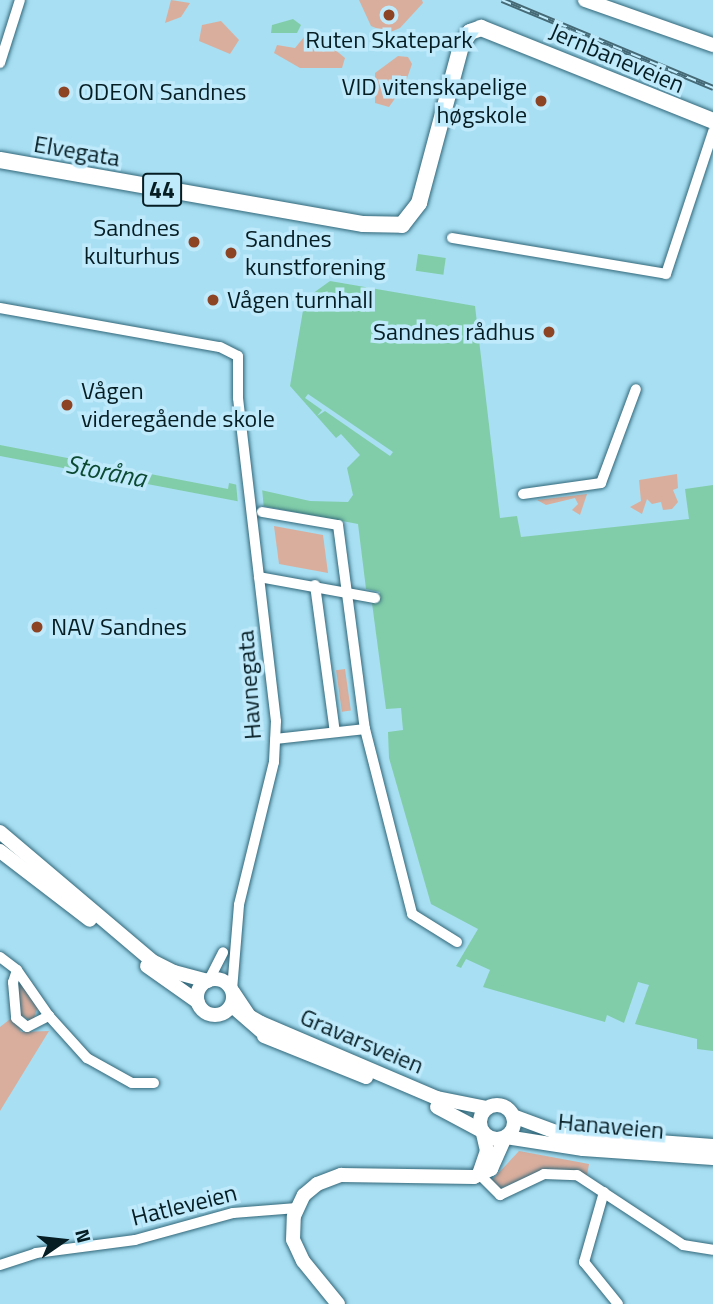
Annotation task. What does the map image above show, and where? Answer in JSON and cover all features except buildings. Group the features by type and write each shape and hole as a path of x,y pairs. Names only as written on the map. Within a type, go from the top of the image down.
{"main road":[{"path":"585,0 713,45"},
{"name":"Jernbaneveien","path":"270,209 363,225 394,226 409,219 419,203 461,46 470,33 481,27 713,121"},
{"name":"Elvegata","path":"0,160 270,209"},
{"path":"0,832 152,961 174,972 229,986 232,1003 216,1016 204,1012 198,1002 0,851"},
{"path":"198,1002 200,987 208,981"},
{"name":"Gravarsveien","path":"233,992 249,1016 261,1023 436,1098 487,1108"},
{"name":"Gravarsveien","path":"264,1036 453,1113 482,1132"},
{"path":"338,1304 296,1249 293,1228 296,1208 317,1184 341,1175 457,1180 479,1174 491,1169 505,1138 513,1130 513,1116 501,1106 487,1108 480,1121 487,1151 479,1174"},
{"name":"Hanaveien","path":"513,1116 564,1135 713,1146"},
{"path":"482,1132 491,1139 505,1138"},
{"name":"Hanaveien","path":"505,1138 583,1149 713,1158"}],"street":[{"path":"0,63 20,0"},
{"path":"452,238 666,274 713,132"},
{"name":"Havnegata","path":"0,308 220,347 238,356 238,398 249,486 257,510 259,577 276,701 276,739 239,905 233,992 235,1011 264,1036"},
{"path":"523,494 601,483 636,388"},
{"path":"257,510 338,525 365,729 412,914 457,942"},
{"path":"259,577 315,585 375,598"},
{"path":"315,585 335,732"},
{"path":"276,739 365,729"},
{"path":"208,981 223,953"},
{"path":"0,957 17,970 49,1016 87,1058 132,1083 154,1083"},
{"path":"17,970 13,982 16,1018 27,1027 49,1016"},
{"path":"479,1174 495,1194 554,1173 584,1178 683,1245 713,1250"},
{"path":"604,1192 584,1262 618,1304"},
{"name":"Hatleveien","path":"0,1265 36,1253 135,1240 233,1213 296,1208"}],"shaded area":[{"path":"171,0 190,3 181,17 165,23"},
{"name":"Ruten Skatepark","path":"359,0 422,0 423,3 400,28 388,33 371,26"},
{"path":"221,21 239,40 230,54 199,41 202,25"},
{"path":"315,33 345,58 342,68 300,68 274,53 277,45 295,48 304,37"},
{"path":"398,56 408,57 412,64 405,84 389,107 375,103 375,73"},
{"path":"677,474 678,488 673,490 678,502 672,509 663,510 661,502 652,504 647,499 642,514 630,507 641,501 639,480"},
{"path":"587,494 580,515 572,510 578,504 575,498 546,505 537,500"},
{"path":"274,526 323,535 328,573 279,564"},
{"path":"345,669 351,711 342,712 336,670"},
{"path":"23,982 38,1006 33,1021 21,1016 17,984"},
{"path":"14,1016 21,1032 49,1031 0,1111 0,1027"},
{"path":"519,1151 589,1164 587,1175 544,1170 499,1189 492,1180"}],"water":[{"path":"293,19 301,25 297,33 271,33 272,25"},
{"path":"418,254 446,258 443,275 416,271"},
{"name":"Storåna","path":"330,281 475,306 500,518 517,516 521,537 689,519 685,489 713,485 713,1051 697,1049 697,1039 635,1024 649,985 638,982 624,1023 607,1015 605,1022 483,987 490,970 466,959 461,968 456,966 478,929 431,904 389,758 388,732 403,730 401,708 386,709 372,603 378,603 380,592 366,589 358,524 0,456 0,445 228,489 229,483 310,501 348,502 353,495 347,468 360,455 341,434 336,438 290,386 305,299"}],"pier":[{"path":"308,394 393,452 390,456 325,411 317,416 322,410 305,398"},
{"path":"236,483 262,488 264,510 238,505"}],"railway":[{"path":"502,0 713,88"}],"place":[{"name":"Ruten Skatepark","path":"389,15"},
{"name":"ODEON Sandnes","path":"64,92"},
{"name":"VID vitenskapelige høgskole","path":"541,101"},
{"name":"Sandnes kulturhus","path":"194,242"},
{"name":"Sandnes kunstforening","path":"231,253"},
{"name":"Vågen turnhall","path":"213,300"},
{"name":"Sandnes rådhus","path":"549,332"},
{"name":"Vågen videregående skole","path":"67,405"},
{"name":"NAV Sandnes","path":"37,627"}]}
